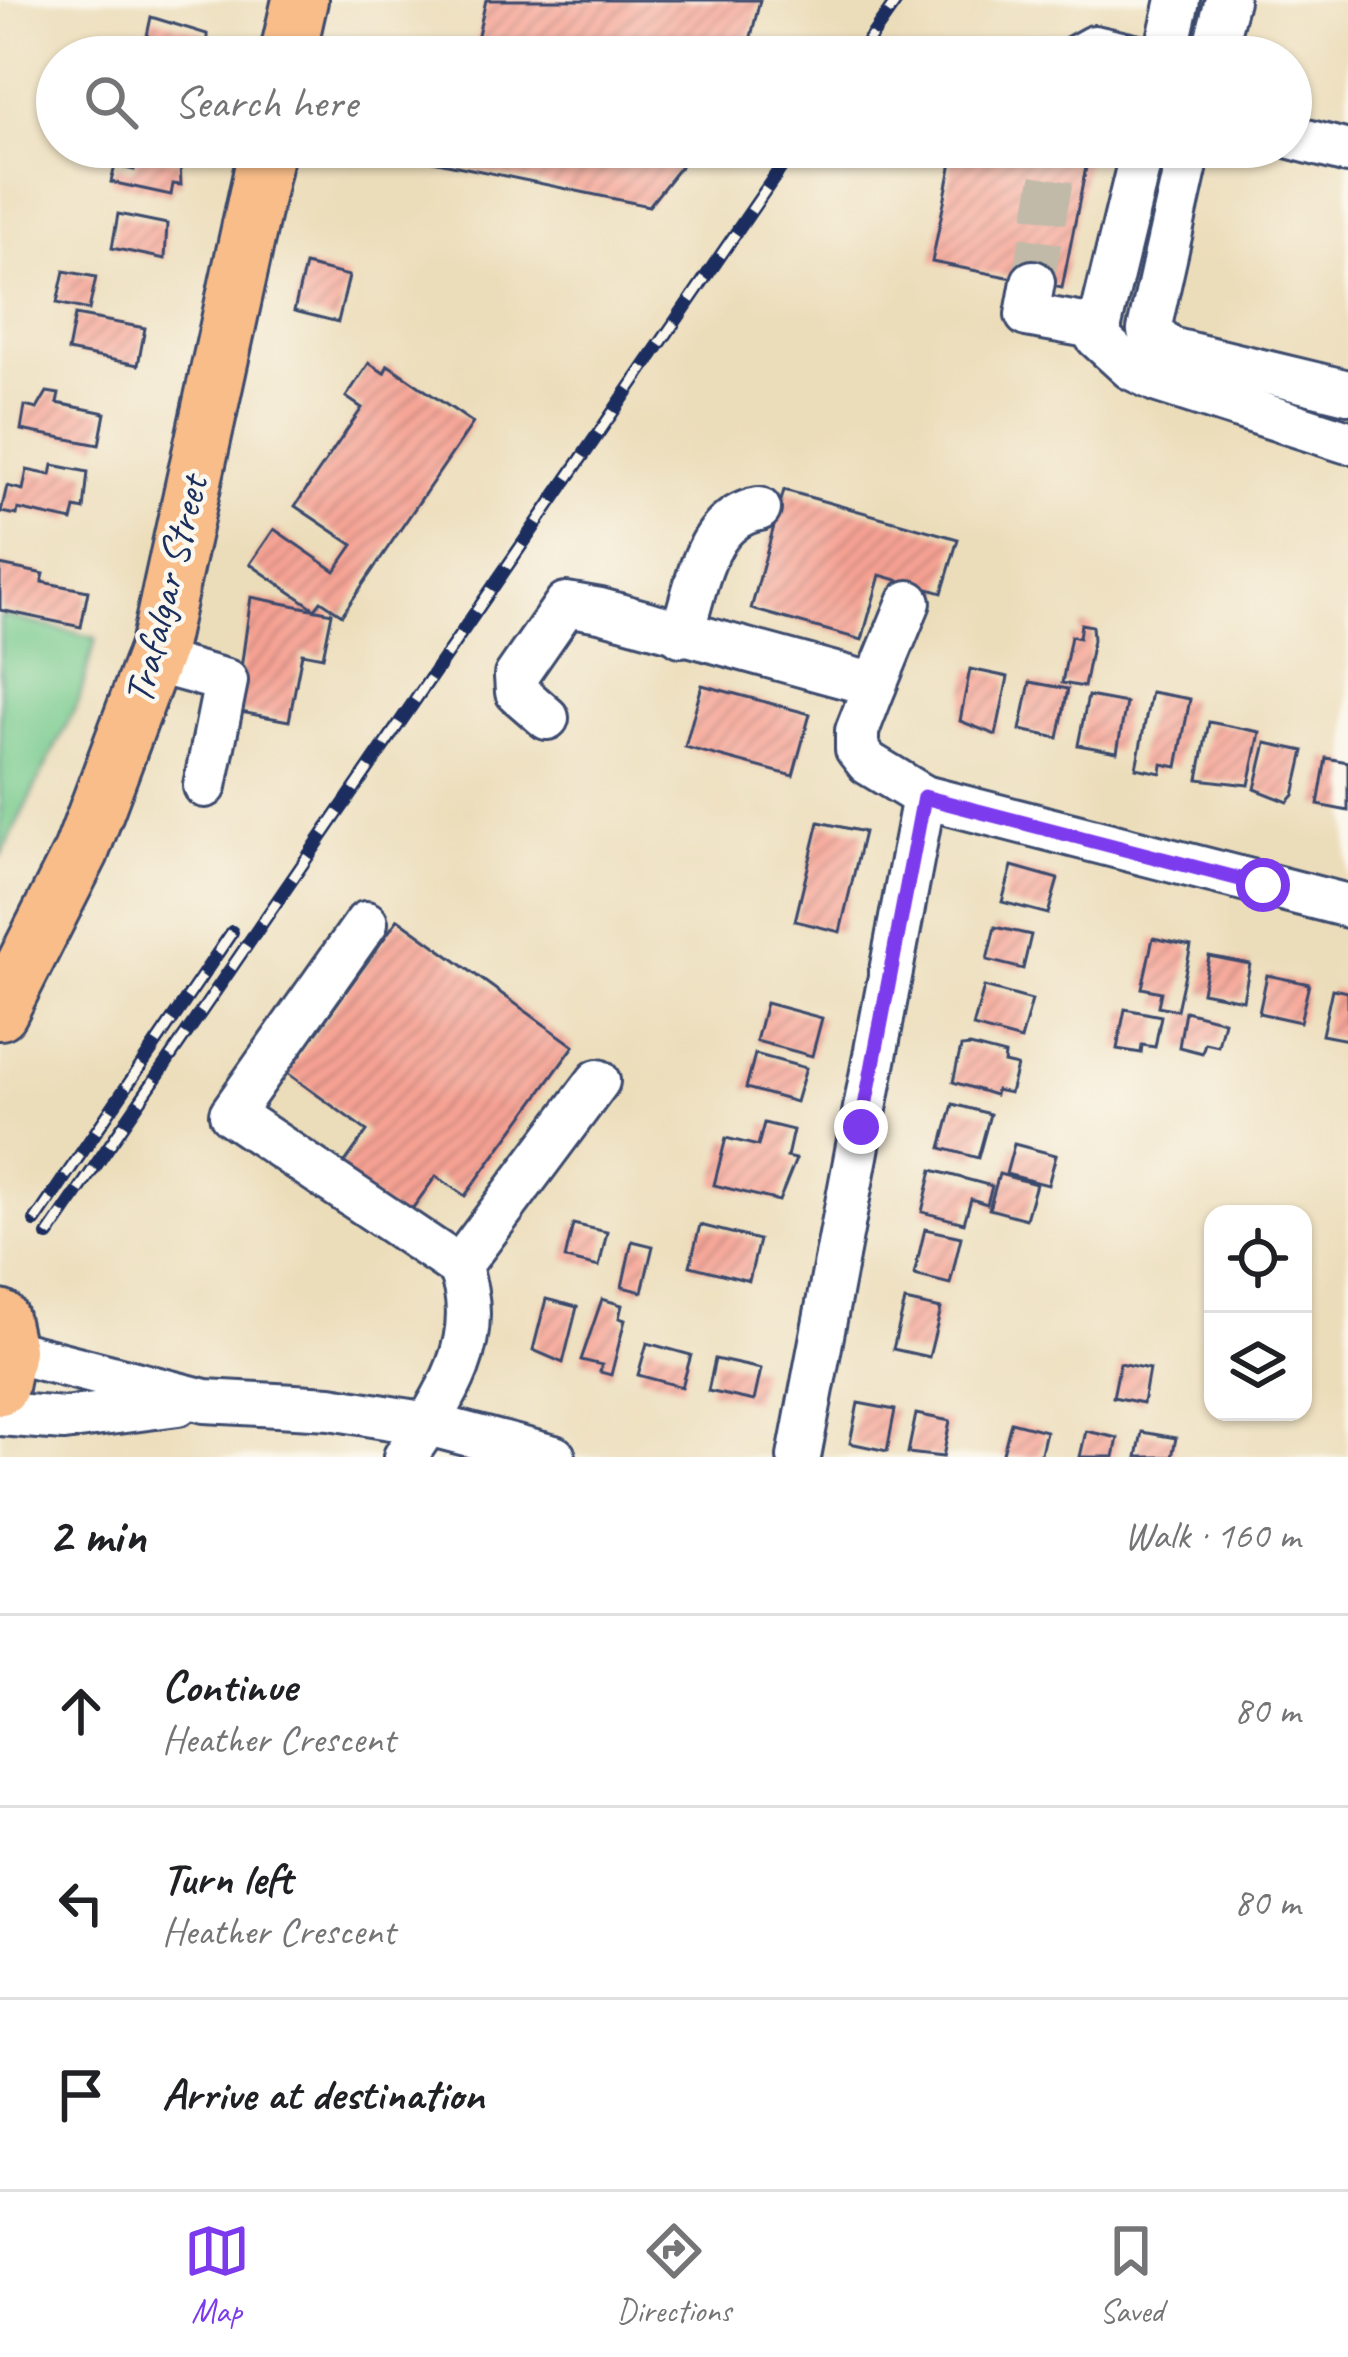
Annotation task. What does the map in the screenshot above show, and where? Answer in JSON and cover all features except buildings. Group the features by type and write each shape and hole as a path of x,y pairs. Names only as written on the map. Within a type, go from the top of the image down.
{"main road":[{"path":"292,36 300,0"},
{"name":"Trafalgar Street","path":"0,1012 81,852 153,661 262,168"}],"street":[{"path":"1170,36 1178,0"},
{"path":"1218,36 1227,0"},
{"path":"1312,143 1348,152"},
{"path":"1138,168 1097,337 1131,368 1335,439 1348,476"},
{"path":"1185,168 1149,330 1170,349 1348,392"},
{"path":"1033,282 1027,315 1100,328"},
{"path":"681,634 719,527 737,512 759,509"},
{"path":"909,602 857,731 856,749 868,763 924,797 1348,906"},
{"path":"547,718 517,692 516,676 566,604 875,685"},
{"path":"153,661 226,681 205,786"},
{"path":"799,1457 924,797"},
{"path":"366,923 231,1114 459,1267 472,1300 461,1362 416,1441"},
{"path":"459,1267 598,1081"},
{"path":"2,1352 205,1401 330,1408 416,1441 554,1457"},
{"path":"0,1414 64,1419 205,1401"}],"green space":[{"path":"0,615 96,638 79,700 0,857"}],"tunnel":[{"path":"1033,282 1054,168"}],"railway":[{"path":"872,36 897,0"},
{"path":"48,1235 781,168"},
{"path":"35,1221 232,932"}],"route":[{"path":"861,1127 924,797 1263,885"}]}
